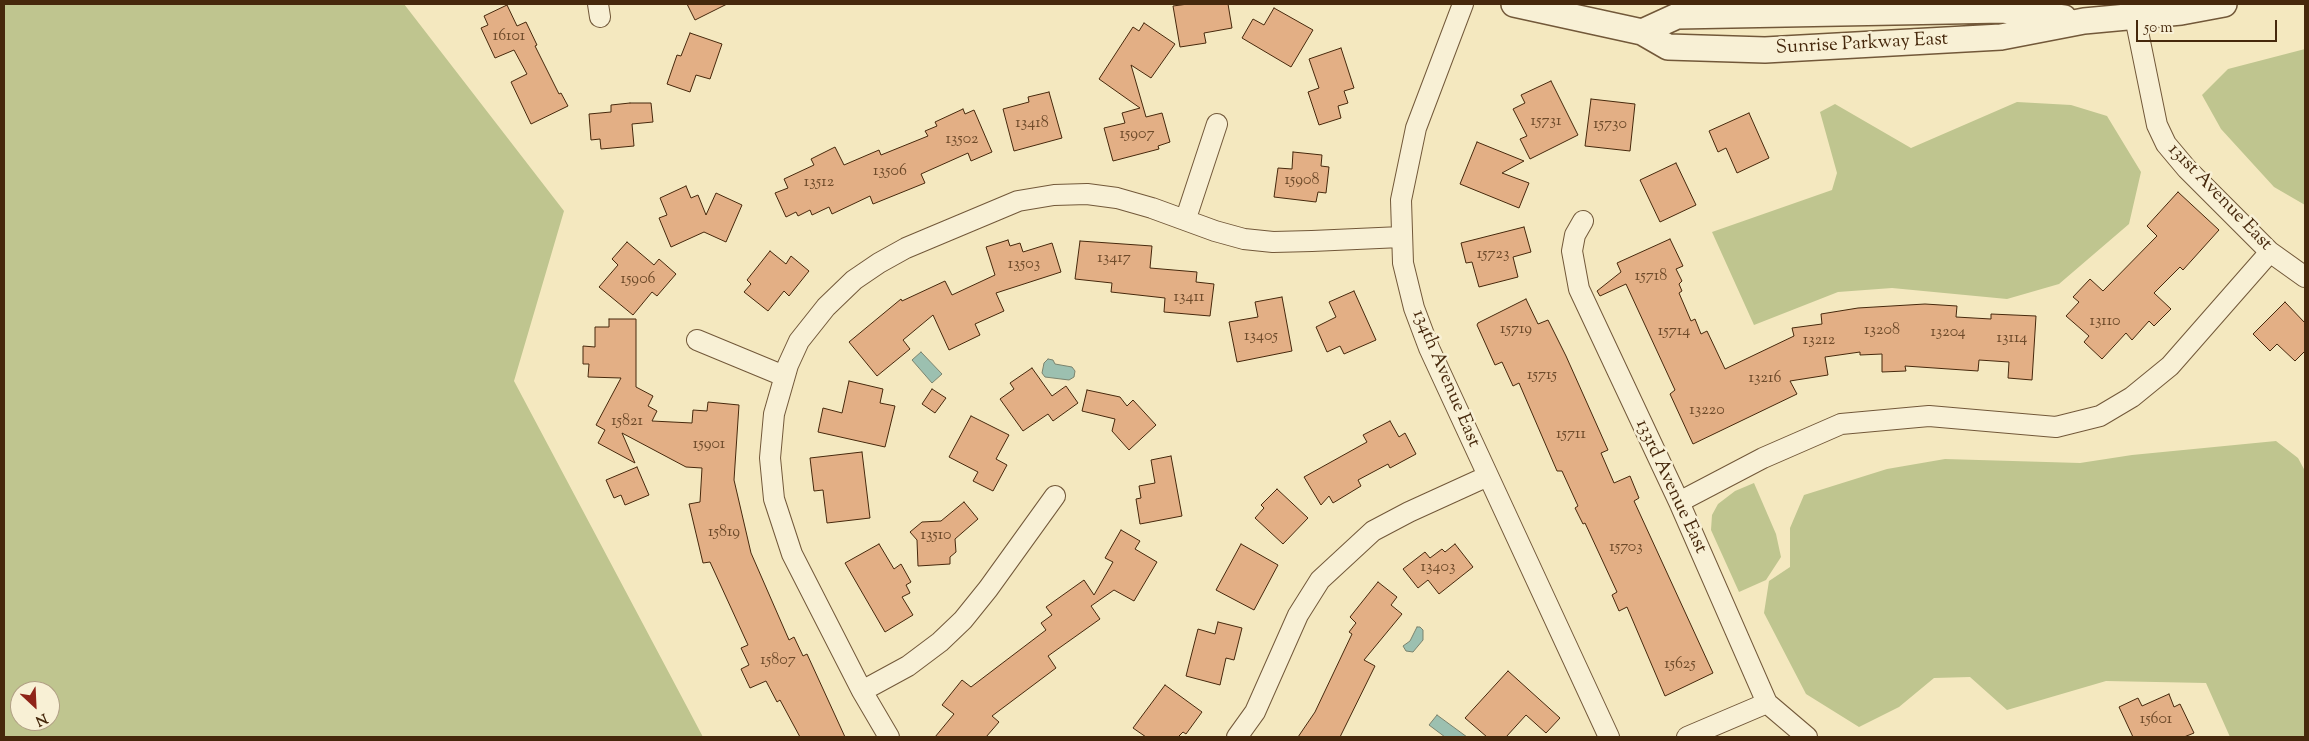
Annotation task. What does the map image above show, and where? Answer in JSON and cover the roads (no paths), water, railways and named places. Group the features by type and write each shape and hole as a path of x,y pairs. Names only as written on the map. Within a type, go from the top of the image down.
{"street":[{"name":"134th Avenue East","path":"1463,4 1416,128 1401,200 1403,263 1414,308 1429,348 1609,737"},
{"name":"Sunrise Parkway East","path":"1514,4 1642,32 1668,47 1765,50 2000,37 2084,21 2181,12 2224,4"},
{"name":"Sunrise Parkway East","path":"1642,32 1677,16 1894,8 2003,10 2084,21"},
{"name":"131st Avenue East","path":"2136,16 2157,125 2166,144 2187,169 2270,252 2305,277"},
{"path":"1186,218 1217,124"},
{"path":"889,737 862,691 792,554 774,499 771,449 774,414 784,376 799,341 826,307 854,280 906,248 1018,201 1054,195 1087,194 1117,198 1186,218 1215,231 1244,239 1273,242 1401,237"},
{"name":"133rd Avenue East","path":"1583,221 1575,235 1572,251 1579,289 1679,502 1767,703 1807,737"},
{"path":"1679,502 1763,458 1841,424 1929,416 2056,427 2100,416 2132,398 2170,366 2270,252"},
{"path":"697,340 784,376"},
{"path":"1237,737 1256,712 1298,615 1320,580 1373,531 1408,512 1488,476"},
{"path":"862,691 908,666 940,642 963,620 988,589 1055,496"},
{"path":"1688,737 1767,703"}]}
